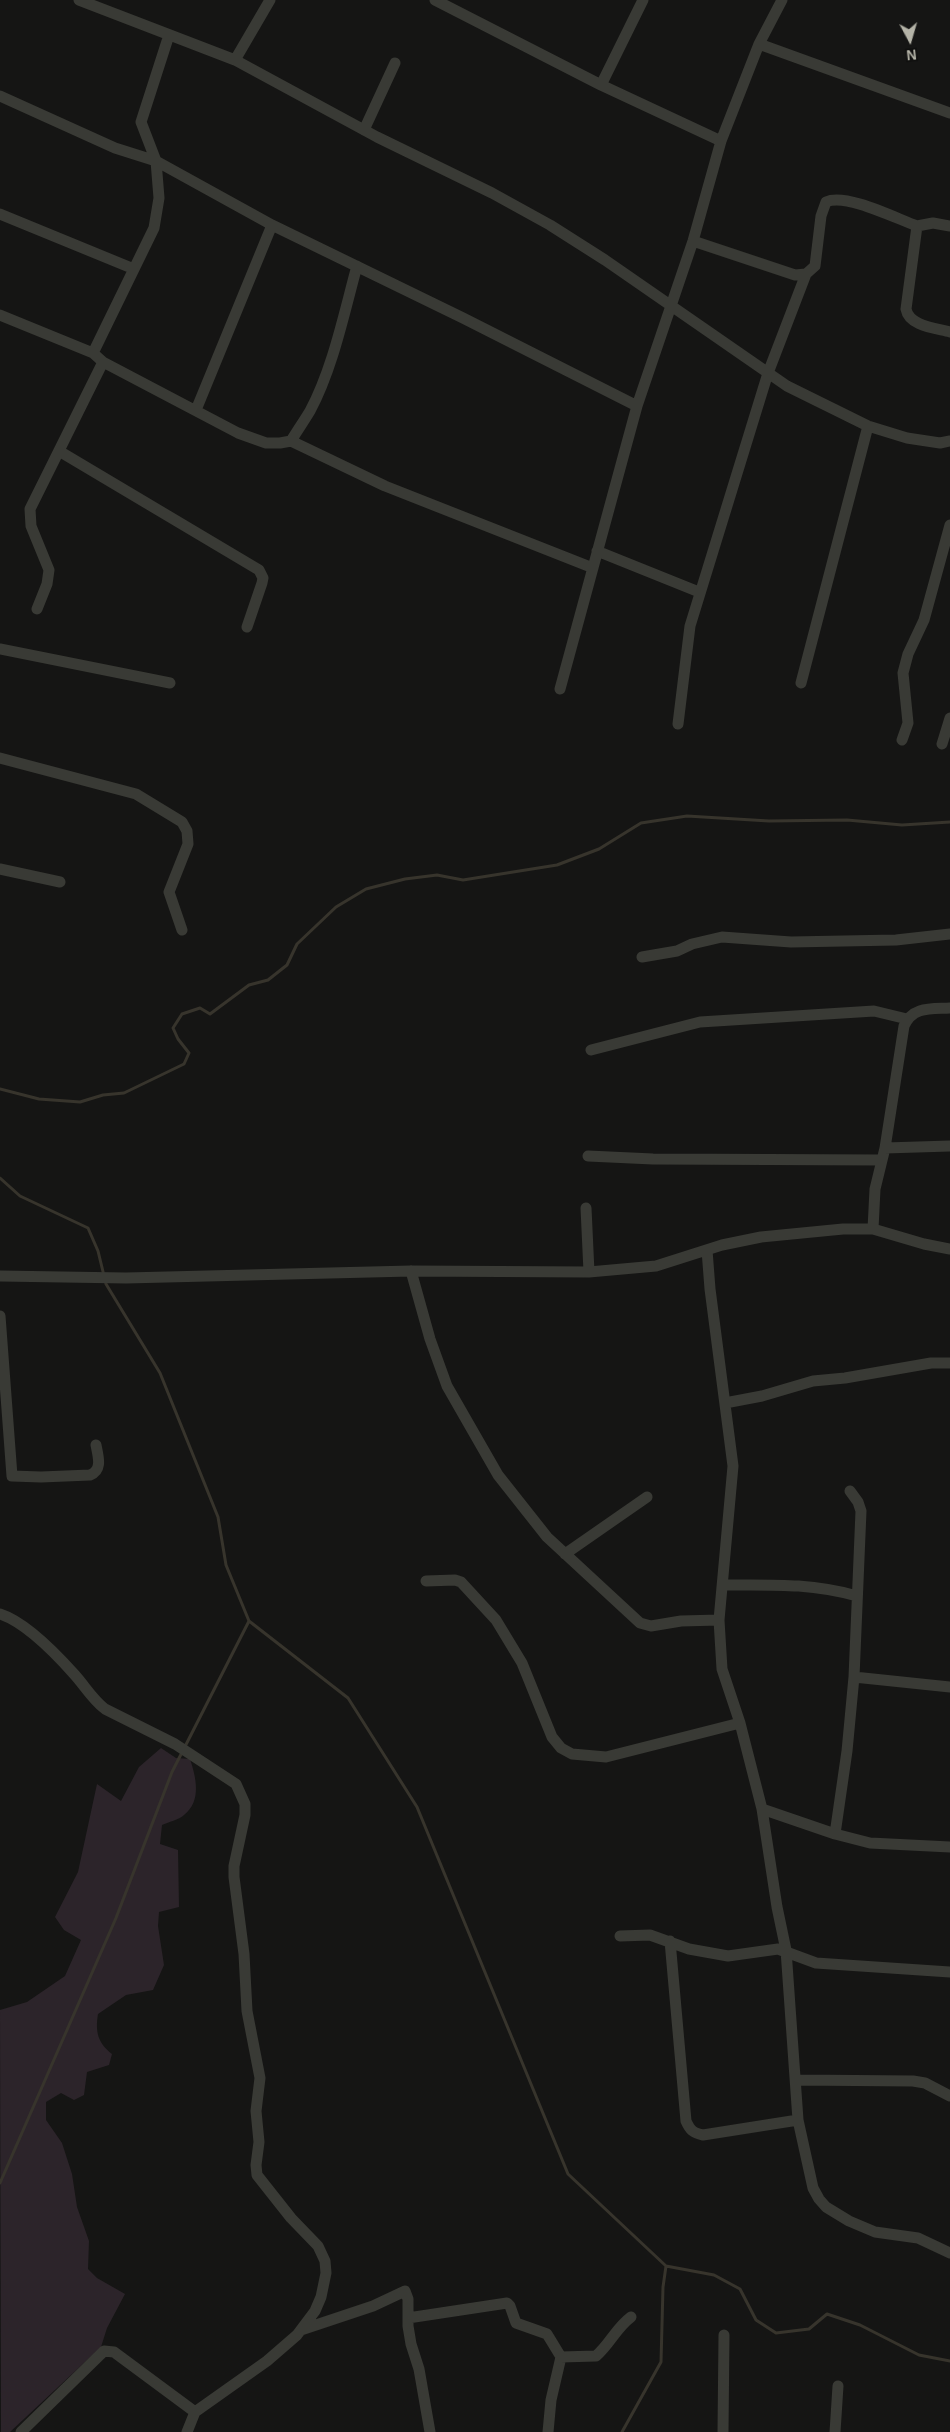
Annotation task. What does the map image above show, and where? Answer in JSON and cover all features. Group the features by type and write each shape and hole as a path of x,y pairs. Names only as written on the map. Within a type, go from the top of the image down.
{"street":[{"path":"80,0 235,60 364,130 492,192 550,225 788,386 868,426 907,438 940,443 950,441"},
{"path":"235,60 270,0"},
{"path":"435,0 601,85 721,140"},
{"path":"601,85 643,0"},
{"path":"560,689 637,406 693,241 721,140 759,44 781,0"},
{"path":"93,352 154,228 159,198 156,161 142,122 169,35"},
{"path":"759,44 950,113"},
{"path":"364,130 395,63"},
{"path":"0,96 115,148 156,161 272,225 637,406"},
{"path":"678,724 690,626 768,372 806,274 815,266 821,216 826,202 834,198 850,202 917,226 933,223 950,226"},
{"path":"0,214 134,269"},
{"path":"196,410 272,225"},
{"path":"917,226 906,309 907,316 912,321 950,332"},
{"path":"693,241 795,275 806,274"},
{"path":"291,440 310,410 322,380 336,342 357,266"},
{"path":"1,316 93,352 103,362 238,433 266,443 280,443 291,440 385,486 593,568"},
{"path":"37,609 47,584 49,570 31,526 30,509 103,362"},
{"path":"801,683 868,426"},
{"path":"59,451 259,570 263,578 262,584 247,627"},
{"path":"902,740 908,723 903,673 908,654 924,620 950,526"},
{"path":"597,551 700,592"},
{"path":"0,649 170,682"},
{"path":"942,744 950,718"},
{"path":"0,758 136,794 182,822 188,831 188,844 169,892 182,930"},
{"path":"0,869 60,882"},
{"path":"642,957 677,951 692,944 722,938 791,942 896,940 950,934"},
{"path":"873,1229 875,1188 885,1148 904,1026 912,1014 925,1009 950,1008"},
{"path":"591,1050 700,1022 874,1011 908,1018"},
{"path":"885,1148 950,1146"},
{"path":"588,1156 653,1159 882,1160"},
{"path":"586,1208 588,1272"},
{"path":"0,1276 126,1278 411,1271 588,1272 656,1266 707,1250 762,1237 822,1231 873,1229 924,1244 950,1249"},
{"path":"707,1250 733,1466 724,1585 719,1620 722,1669 740,1723 762,1809 777,1907 786,1950 797,2080 798,2120 813,2188 826,2207 875,2232 918,2238 950,2254"},
{"path":"411,1271 430,1339 447,1386 498,1475 547,1537 640,1624 651,1626 680,1621 719,1620"},
{"path":"0,1316 12,1476 90,1475 96,1472 99,1467 96,1445"},
{"path":"725,1403 762,1396 813,1381 845,1378 931,1363 950,1363"},
{"path":"835,1834 847,1751 854,1677 861,1511 858,1502 850,1491"},
{"path":"565,1554 647,1497"},
{"path":"426,1581 455,1580 461,1582 496,1620 522,1663 552,1737 561,1748 572,1754 606,1757 740,1723"},
{"path":"724,1585 804,1585 828,1588 857,1596"},
{"path":"0,1614 7,1616 35,1636 75,1675 88,1694 100,1706 175,1744 236,1784 242,1793 245,1815 234,1866 234,1877 244,1954 248,2011 260,2078 256,2111 260,2142 256,2169 257,2175 275,2199 318,2246 325,2261 326,2273 321,2296 315,2311 301,2330 267,2361 195,2412 187,2432"},
{"path":"854,1677 950,1687"},
{"path":"762,1809 835,1834 870,1843 950,1847"},
{"path":"620,1936 650,1935 689,1949 728,1956 771,1949 786,1950 798,1957 816,1963 950,1972"},
{"path":"670,1941 686,2121 690,2129 694,2134 703,2135 798,2120"},
{"path":"797,2080 914,2081 925,2083 950,2096"},
{"path":"301,2330 385,2301 402,2291 408,2293 411,2344 419,2368 430,2432"},
{"path":"408,2318 509,2304 516,2323 547,2334 561,2358 551,2400 548,2432"},
{"path":"561,2358 596,2356 612,2341 617,2329 631,2317"},
{"path":"724,2335 724,2432"},
{"path":"21,2432 104,2351 114,2352 195,2412"},
{"path":"835,2432 838,2386"}],"shaded area":[{"path":"161,1748 176,1758 190,1759 196,1788 190,1809 179,1818 162,1825 160,1844 178,1850 179,1907 159,1912 158,1926 164,1965 153,1990 126,1995 98,2014 97,2032 103,2046 112,2054 109,2065 87,2072 84,2095 74,2100 61,2093 46,2102 46,2120 62,2143 72,2174 77,2207 89,2241 88,2269 97,2278 125,2294 107,2328 101,2347 10,2432 1,2432 0,2010 27,2002 65,1976 81,1940 64,1930 55,1917 78,1872 97,1784 121,1801 139,1767"}],"waterway":[{"path":"0,1089 39,1099 80,1102 103,1095 124,1093 184,1064 189,1053 178,1039 173,1028 182,1014 200,1008 210,1014 249,985 268,980 287,965 297,944 336,907 366,889 405,879 437,875 463,880 557,865 599,849 641,823 687,816 769,821 847,820 902,825 950,822"},
{"path":"0,1178 20,1196 88,1228 98,1251 106,1284 160,1373 218,1517 226,1565 249,1621 348,1698 417,1807 568,2174 666,2266 714,2275 740,2289 756,2320 776,2333 809,2329 827,2314 860,2325 919,2355 950,2361"},
{"path":"0,2183 116,1918 172,1772 249,1621"},
{"path":"622,2432 661,2362 663,2287 666,2266"}]}
